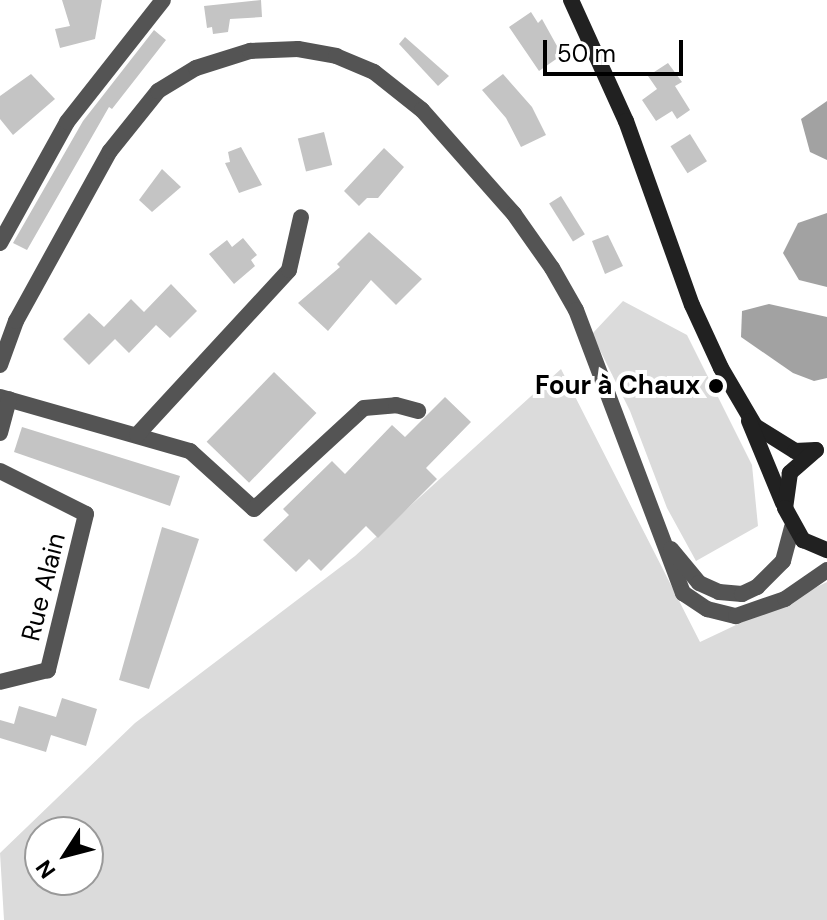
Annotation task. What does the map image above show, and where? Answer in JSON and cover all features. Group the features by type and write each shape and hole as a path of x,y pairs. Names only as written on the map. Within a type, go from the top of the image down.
{"main road":[{"path":"571,0 626,121 692,305 748,415 792,527 803,540 827,550"},
{"path":"748,415 773,440 795,451 822,449"},
{"path":"785,508 790,473 822,449"}],"street":[{"path":"0,243 67,122 163,0"},
{"path":"1,360 16,321 110,151 158,91 196,68 240,53 298,49 336,56 374,72 422,110 534,241 576,310 683,593 721,614 758,612 827,570"},
{"path":"137,435 289,270 301,217"},
{"path":"0,433 4,398 137,435 190,451 254,509 364,408 385,405 418,411"},
{"name":"Rue Alain","path":"0,471 86,514 48,670 0,682"},
{"path":"663,535 699,583 719,592 742,594 757,587 783,561 792,527"}],"shaded area":[{"path":"827,101 827,160 810,152 801,119"},
{"path":"827,213 827,287 799,280 783,253 798,223"},
{"path":"623,301 687,335 752,465 758,526 696,561 667,508 630,411 592,334"},
{"path":"769,304 827,317 827,378 814,381 793,373 741,337 742,311"},
{"path":"561,369 700,642 827,582 827,920 4,920 0,853 24,830 24,896 104,896 104,816 38,816 135,723 355,556"}],"building":[{"path":"62,0 102,0 95,39 60,48 55,29 70,26"},
{"path":"261,0 262,17 230,19 228,32 213,34 212,27 207,28 204,6"},
{"path":"531,12 538,23 542,19 562,55 539,71 509,27"},
{"path":"154,30 166,40 112,109 109,107 27,250 13,243 83,121"},
{"path":"405,37 449,76 438,86 399,44"},
{"path":"668,63 682,82 675,86 690,110 677,119 672,111 656,121 642,100 657,89 648,76"},
{"path":"31,74 55,99 13,135 0,119 0,96"},
{"path":"503,74 532,107 546,135 521,147 506,118 482,90"},
{"path":"324,132 332,165 306,172 298,139"},
{"path":"690,134 707,161 687,173 670,146"},
{"path":"241,147 262,185 239,193 225,163 230,162 228,152"},
{"path":"384,148 404,167 378,198 367,198 359,206 344,191"},
{"path":"162,169 181,187 152,212 139,200"},
{"path":"561,196 585,234 573,242 549,203"},
{"path":"369,232 422,279 396,305 371,280 328,331 298,303 340,267 337,264"},
{"path":"608,235 623,266 605,274 592,241"},
{"path":"243,238 257,255 251,260 255,266 234,284 209,254 227,240 232,247"},
{"path":"171,284 197,311 170,338 156,325 129,353 115,339 89,365 63,339 89,313 104,327 131,299 144,312"},
{"path":"274,372 316,413 249,483 207,442"},
{"path":"445,397 471,422 426,468 437,479 378,538 366,526 321,571 309,559 296,572 263,540 289,515 283,509 332,461 345,474 392,425 405,437"},
{"path":"22,427 180,476 170,506 14,452"},
{"path":"162,527 199,539 149,689 119,680"},
{"path":"62,698 97,709 86,746 51,735 46,752 0,738 0,720 14,724 19,706 56,717"}],"place":[{"name":"Four à Chaux","path":"716,386"}]}
